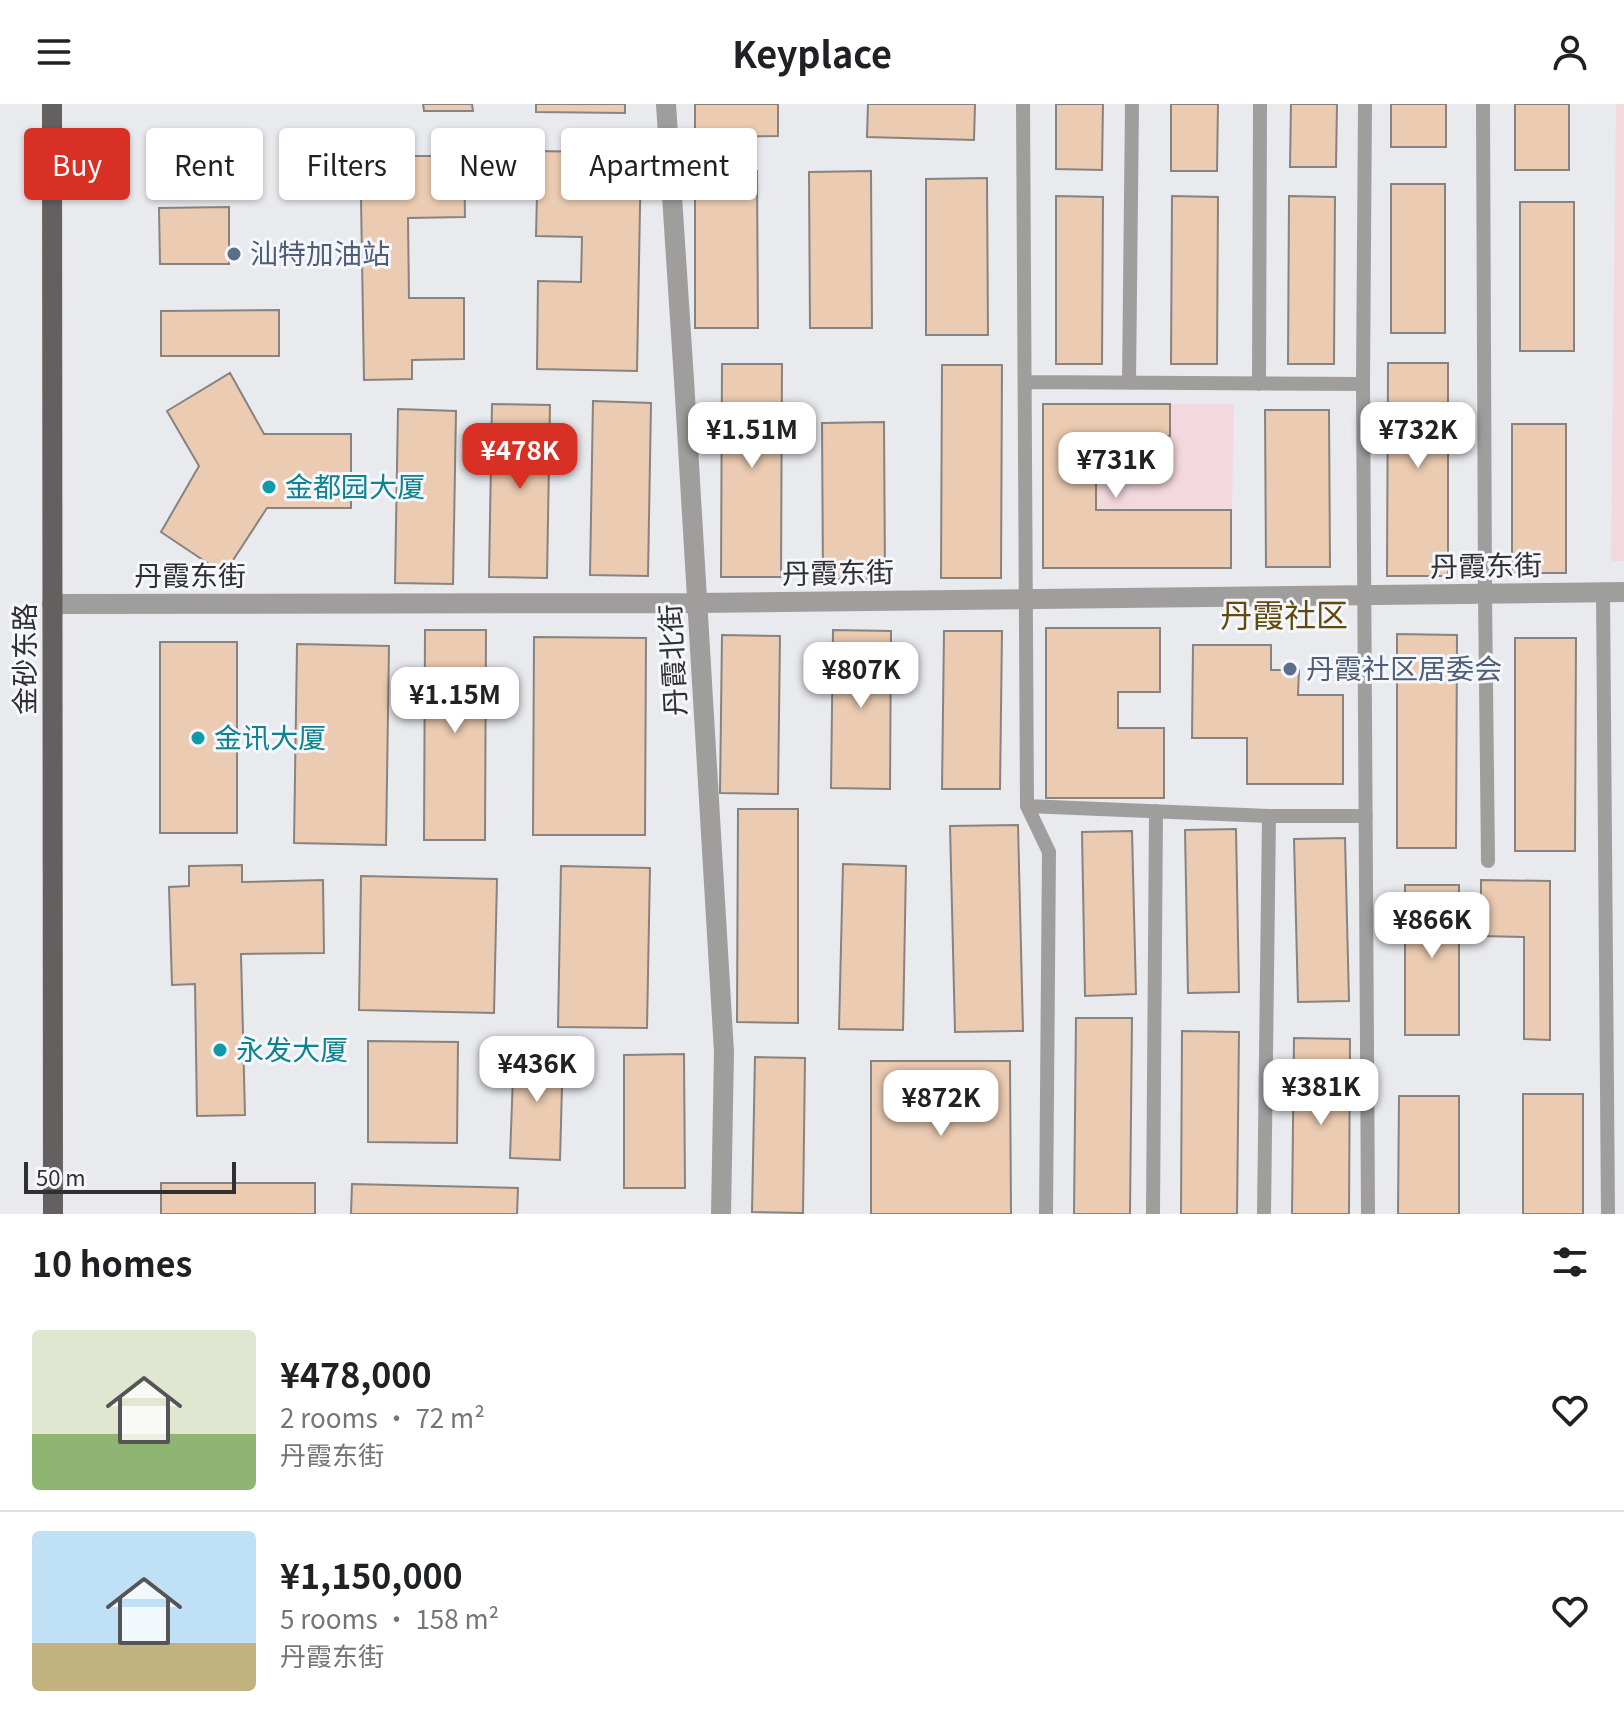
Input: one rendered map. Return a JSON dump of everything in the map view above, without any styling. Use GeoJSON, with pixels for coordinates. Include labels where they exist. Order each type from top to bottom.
{"type":"FeatureCollection","features":[{"type":"Feature","properties":{"kind":"main road","name":"金砂东路"},"geometry":{"type":"LineString","coordinates":[[52,104],[53,1214]]}},
{"type":"Feature","properties":{"kind":"street","name":"丹霞北街"},"geometry":{"type":"LineString","coordinates":[[666,104],[724,1052],[721,1214]]}},
{"type":"Feature","properties":{"kind":"street","name":"丹霞东街"},"geometry":{"type":"LineString","coordinates":[[52,604],[697,603],[1614,592]]}},
{"type":"Feature","properties":{"kind":"lane"},"geometry":{"type":"LineString","coordinates":[[1023,104],[1027,806],[1049,852],[1046,1214]]}},
{"type":"Feature","properties":{"kind":"lane"},"geometry":{"type":"LineString","coordinates":[[1129,383],[1132,104]]}},
{"type":"Feature","properties":{"kind":"lane"},"geometry":{"type":"LineString","coordinates":[[1259,384],[1260,104]]}},
{"type":"Feature","properties":{"kind":"lane"},"geometry":{"type":"LineString","coordinates":[[1365,104],[1363,384],[1368,1214]]}},
{"type":"Feature","properties":{"kind":"lane"},"geometry":{"type":"LineString","coordinates":[[1483,104],[1488,861]]}},
{"type":"Feature","properties":{"kind":"lane"},"geometry":{"type":"LineString","coordinates":[[1025,382],[1363,384]]}},
{"type":"Feature","properties":{"kind":"lane"},"geometry":{"type":"LineString","coordinates":[[1608,1214],[1614,592]]}},
{"type":"Feature","properties":{"kind":"lane"},"geometry":{"type":"LineString","coordinates":[[1027,806],[1269,816],[1366,816]]}},
{"type":"Feature","properties":{"kind":"lane"},"geometry":{"type":"LineString","coordinates":[[1153,1214],[1156,811]]}},
{"type":"Feature","properties":{"kind":"lane"},"geometry":{"type":"LineString","coordinates":[[1264,1214],[1269,816]]}},
{"type":"Feature","properties":{"kind":"shaded area"},"geometry":{"type":"Polygon","coordinates":[[[1616,104],[1624,104],[1624,561],[1611,561],[1616,104]]]}},
{"type":"Feature","properties":{"kind":"shaded area"},"geometry":{"type":"Polygon","coordinates":[[[1043,404],[1234,404],[1231,568],[1043,568],[1043,404]]]}},
{"type":"Feature","properties":{"kind":"building"},"geometry":{"type":"Polygon","coordinates":[[[423,104],[472,104],[473,111],[424,111],[423,104]]]}},
{"type":"Feature","properties":{"kind":"building"},"geometry":{"type":"Polygon","coordinates":[[[536,104],[625,104],[625,113],[536,112],[536,104]]]}},
{"type":"Feature","properties":{"kind":"building"},"geometry":{"type":"Polygon","coordinates":[[[695,104],[778,104],[778,136],[757,136],[757,128],[695,128],[695,104]]]}},
{"type":"Feature","properties":{"kind":"building"},"geometry":{"type":"Polygon","coordinates":[[[868,104],[975,104],[974,140],[867,137],[868,104]]]}},
{"type":"Feature","properties":{"kind":"building"},"geometry":{"type":"Polygon","coordinates":[[[1056,104],[1103,104],[1102,170],[1056,169],[1056,104]]]}},
{"type":"Feature","properties":{"kind":"building"},"geometry":{"type":"Polygon","coordinates":[[[1171,104],[1218,104],[1217,171],[1171,171],[1171,104]]]}},
{"type":"Feature","properties":{"kind":"building"},"geometry":{"type":"Polygon","coordinates":[[[1291,104],[1337,104],[1336,167],[1290,167],[1291,104]]]}},
{"type":"Feature","properties":{"kind":"building"},"geometry":{"type":"Polygon","coordinates":[[[1391,104],[1446,104],[1446,147],[1391,147],[1391,104]]]}},
{"type":"Feature","properties":{"kind":"building"},"geometry":{"type":"Polygon","coordinates":[[[1515,104],[1569,104],[1569,170],[1515,170],[1515,104]]]}},
{"type":"Feature","properties":{"kind":"building"},"geometry":{"type":"Polygon","coordinates":[[[545,151],[561,151],[561,200],[640,200],[637,371],[537,369],[538,281],[581,282],[582,237],[536,236],[537,200],[545,200],[545,151]]]}},
{"type":"Feature","properties":{"kind":"building"},"geometry":{"type":"Polygon","coordinates":[[[415,156],[431,156],[431,200],[465,200],[465,217],[408,218],[409,298],[464,298],[464,359],[412,360],[412,379],[364,380],[361,200],[415,200],[415,156]]]}},
{"type":"Feature","properties":{"kind":"building"},"geometry":{"type":"Polygon","coordinates":[[[757,171],[758,328],[695,328],[695,200],[757,200],[757,171]]]}},
{"type":"Feature","properties":{"kind":"building"},"geometry":{"type":"Polygon","coordinates":[[[871,171],[872,328],[810,328],[809,172],[871,171]]]}},
{"type":"Feature","properties":{"kind":"building"},"geometry":{"type":"Polygon","coordinates":[[[987,178],[988,335],[926,335],[926,179],[987,178]]]}},
{"type":"Feature","properties":{"kind":"building"},"geometry":{"type":"Polygon","coordinates":[[[1391,184],[1445,184],[1445,333],[1391,333],[1391,184]]]}},
{"type":"Feature","properties":{"kind":"building"},"geometry":{"type":"Polygon","coordinates":[[[1056,196],[1103,197],[1102,364],[1056,364],[1056,196]]]}},
{"type":"Feature","properties":{"kind":"building"},"geometry":{"type":"Polygon","coordinates":[[[1172,196],[1218,197],[1217,364],[1171,364],[1172,196]]]}},
{"type":"Feature","properties":{"kind":"building"},"geometry":{"type":"Polygon","coordinates":[[[1289,196],[1335,197],[1334,364],[1288,364],[1289,196]]]}},
{"type":"Feature","properties":{"kind":"building"},"geometry":{"type":"Polygon","coordinates":[[[1520,202],[1574,202],[1574,351],[1520,351],[1520,202]]]}},
{"type":"Feature","properties":{"kind":"building"},"geometry":{"type":"Polygon","coordinates":[[[229,207],[229,264],[160,264],[159,208],[229,207]]]}},
{"type":"Feature","properties":{"kind":"building"},"geometry":{"type":"Polygon","coordinates":[[[279,310],[279,356],[161,356],[161,311],[279,310]]]}},
{"type":"Feature","properties":{"kind":"building"},"geometry":{"type":"Polygon","coordinates":[[[1388,363],[1448,363],[1448,576],[1387,576],[1388,363]]]}},
{"type":"Feature","properties":{"kind":"building"},"geometry":{"type":"Polygon","coordinates":[[[722,364],[782,364],[781,577],[721,577],[722,364]]]}},
{"type":"Feature","properties":{"kind":"building"},"geometry":{"type":"Polygon","coordinates":[[[942,365],[1002,365],[1001,578],[941,578],[942,365]]]}},
{"type":"Feature","properties":{"kind":"building","name":"金都园大厦"},"geometry":{"type":"Polygon","coordinates":[[[230,373],[264,434],[351,434],[351,508],[267,508],[224,574],[161,532],[199,466],[167,411],[230,373]]]}},
{"type":"Feature","properties":{"kind":"building"},"geometry":{"type":"Polygon","coordinates":[[[593,401],[651,403],[648,576],[590,575],[593,401]]]}},
{"type":"Feature","properties":{"kind":"building"},"geometry":{"type":"Polygon","coordinates":[[[492,404],[550,405],[547,578],[489,577],[492,404]]]}},
{"type":"Feature","properties":{"kind":"building"},"geometry":{"type":"Polygon","coordinates":[[[1043,404],[1170,404],[1170,436],[1096,437],[1096,510],[1231,510],[1231,568],[1043,568],[1043,404]]]}},
{"type":"Feature","properties":{"kind":"building"},"geometry":{"type":"Polygon","coordinates":[[[398,409],[456,411],[453,584],[395,583],[398,409]]]}},
{"type":"Feature","properties":{"kind":"building"},"geometry":{"type":"Polygon","coordinates":[[[1265,410],[1329,410],[1330,567],[1266,567],[1265,410]]]}},
{"type":"Feature","properties":{"kind":"building"},"geometry":{"type":"Polygon","coordinates":[[[884,422],[885,579],[823,579],[822,423],[884,422]]]}},
{"type":"Feature","properties":{"kind":"building"},"geometry":{"type":"Polygon","coordinates":[[[1512,424],[1566,424],[1566,573],[1512,573],[1512,424]]]}},
{"type":"Feature","properties":{"kind":"building"},"geometry":{"type":"Polygon","coordinates":[[[1046,628],[1160,628],[1160,692],[1118,692],[1118,728],[1164,728],[1164,798],[1046,798],[1046,628]]]}},
{"type":"Feature","properties":{"kind":"building"},"geometry":{"type":"Polygon","coordinates":[[[425,630],[486,630],[485,840],[424,840],[425,630]]]}},
{"type":"Feature","properties":{"kind":"building"},"geometry":{"type":"Polygon","coordinates":[[[833,630],[891,631],[890,789],[831,788],[833,630]]]}},
{"type":"Feature","properties":{"kind":"building"},"geometry":{"type":"Polygon","coordinates":[[[944,631],[1002,631],[1000,789],[942,789],[944,631]]]}},
{"type":"Feature","properties":{"kind":"building"},"geometry":{"type":"Polygon","coordinates":[[[1397,634],[1457,635],[1456,848],[1397,848],[1397,634]]]}},
{"type":"Feature","properties":{"kind":"building"},"geometry":{"type":"Polygon","coordinates":[[[722,635],[780,636],[778,794],[720,793],[722,635]]]}},
{"type":"Feature","properties":{"kind":"building"},"geometry":{"type":"Polygon","coordinates":[[[534,637],[646,638],[645,835],[533,835],[534,637]]]}},
{"type":"Feature","properties":{"kind":"building"},"geometry":{"type":"Polygon","coordinates":[[[1515,638],[1576,638],[1575,851],[1515,851],[1515,638]]]}},
{"type":"Feature","properties":{"kind":"building","name":"金讯大厦"},"geometry":{"type":"Polygon","coordinates":[[[160,642],[237,642],[237,833],[160,833],[160,642]]]}},
{"type":"Feature","properties":{"kind":"building"},"geometry":{"type":"Polygon","coordinates":[[[297,644],[389,646],[386,845],[294,843],[297,644]]]}},
{"type":"Feature","properties":{"kind":"building"},"geometry":{"type":"Polygon","coordinates":[[[1193,645],[1271,645],[1271,670],[1299,670],[1298,695],[1343,695],[1343,784],[1247,784],[1247,738],[1192,738],[1193,645]]]}},
{"type":"Feature","properties":{"kind":"building"},"geometry":{"type":"Polygon","coordinates":[[[738,809],[798,809],[798,1023],[737,1022],[738,809]]]}},
{"type":"Feature","properties":{"kind":"building"},"geometry":{"type":"Polygon","coordinates":[[[1018,825],[1023,1031],[955,1032],[950,826],[1018,825]]]}},
{"type":"Feature","properties":{"kind":"building"},"geometry":{"type":"Polygon","coordinates":[[[1236,829],[1239,992],[1188,993],[1185,830],[1236,829]]]}},
{"type":"Feature","properties":{"kind":"building"},"geometry":{"type":"Polygon","coordinates":[[[1132,831],[1136,994],[1085,996],[1082,832],[1132,831]]]}},
{"type":"Feature","properties":{"kind":"building"},"geometry":{"type":"Polygon","coordinates":[[[1345,838],[1349,1001],[1298,1002],[1294,839],[1345,838]]]}},
{"type":"Feature","properties":{"kind":"building"},"geometry":{"type":"Polygon","coordinates":[[[843,864],[906,866],[903,1030],[839,1029],[843,864]]]}},
{"type":"Feature","properties":{"kind":"building","name":"永发大厦"},"geometry":{"type":"Polygon","coordinates":[[[242,865],[242,882],[323,880],[324,953],[241,954],[245,1115],[197,1116],[195,984],[172,985],[169,887],[189,886],[189,866],[242,865]]]}},
{"type":"Feature","properties":{"kind":"building"},"geometry":{"type":"Polygon","coordinates":[[[561,866],[650,868],[647,1028],[558,1027],[561,866]]]}},
{"type":"Feature","properties":{"kind":"building"},"geometry":{"type":"Polygon","coordinates":[[[361,876],[497,879],[494,1013],[359,1010],[361,876]]]}},
{"type":"Feature","properties":{"kind":"building"},"geometry":{"type":"Polygon","coordinates":[[[1481,880],[1550,881],[1550,1040],[1524,1039],[1524,937],[1481,936],[1481,880]]]}},
{"type":"Feature","properties":{"kind":"building"},"geometry":{"type":"Polygon","coordinates":[[[1405,885],[1459,885],[1459,1035],[1405,1035],[1405,885]]]}},
{"type":"Feature","properties":{"kind":"building"},"geometry":{"type":"Polygon","coordinates":[[[1076,1018],[1132,1018],[1130,1214],[1074,1214],[1076,1018]]]}},
{"type":"Feature","properties":{"kind":"building"},"geometry":{"type":"Polygon","coordinates":[[[1182,1031],[1239,1032],[1237,1214],[1181,1214],[1182,1031]]]}},
{"type":"Feature","properties":{"kind":"building"},"geometry":{"type":"Polygon","coordinates":[[[1294,1038],[1350,1039],[1349,1214],[1292,1214],[1294,1038]]]}},
{"type":"Feature","properties":{"kind":"building"},"geometry":{"type":"Polygon","coordinates":[[[368,1041],[458,1042],[457,1143],[368,1142],[368,1041]]]}},
{"type":"Feature","properties":{"kind":"building"},"geometry":{"type":"Polygon","coordinates":[[[514,1048],[563,1050],[560,1160],[510,1158],[514,1048]]]}},
{"type":"Feature","properties":{"kind":"building"},"geometry":{"type":"Polygon","coordinates":[[[684,1054],[685,1188],[624,1188],[624,1055],[684,1054]]]}},
{"type":"Feature","properties":{"kind":"building"},"geometry":{"type":"Polygon","coordinates":[[[755,1057],[805,1058],[803,1213],[752,1212],[755,1057]]]}},
{"type":"Feature","properties":{"kind":"building"},"geometry":{"type":"Polygon","coordinates":[[[871,1061],[1010,1061],[1011,1214],[871,1214],[871,1061]]]}},
{"type":"Feature","properties":{"kind":"building"},"geometry":{"type":"Polygon","coordinates":[[[1523,1094],[1583,1094],[1583,1214],[1523,1214],[1523,1094]]]}},
{"type":"Feature","properties":{"kind":"building"},"geometry":{"type":"Polygon","coordinates":[[[1399,1096],[1459,1096],[1459,1214],[1398,1214],[1399,1096]]]}},
{"type":"Feature","properties":{"kind":"building"},"geometry":{"type":"Polygon","coordinates":[[[161,1183],[315,1183],[315,1214],[161,1214],[161,1183]]]}},
{"type":"Feature","properties":{"kind":"building"},"geometry":{"type":"Polygon","coordinates":[[[352,1184],[518,1188],[517,1214],[351,1214],[352,1184]]]}},
{"type":"Feature","properties":{"kind":"place","name":"汕特加油站"},"geometry":{"type":"Point","coordinates":[234,254]}},
{"type":"Feature","properties":{"kind":"place","name":"金都园大厦"},"geometry":{"type":"Point","coordinates":[269,487]}},
{"type":"Feature","properties":{"kind":"place","name":"丹霞社区居委会"},"geometry":{"type":"Point","coordinates":[1290,669]}},
{"type":"Feature","properties":{"kind":"place","name":"金讯大厦"},"geometry":{"type":"Point","coordinates":[198,738]}},
{"type":"Feature","properties":{"kind":"place","name":"永发大厦"},"geometry":{"type":"Point","coordinates":[220,1050]}},
{"type":"Feature","properties":{"kind":"district","name":"丹霞社区"},"geometry":{"type":"Point","coordinates":[1284,616]}}]}
